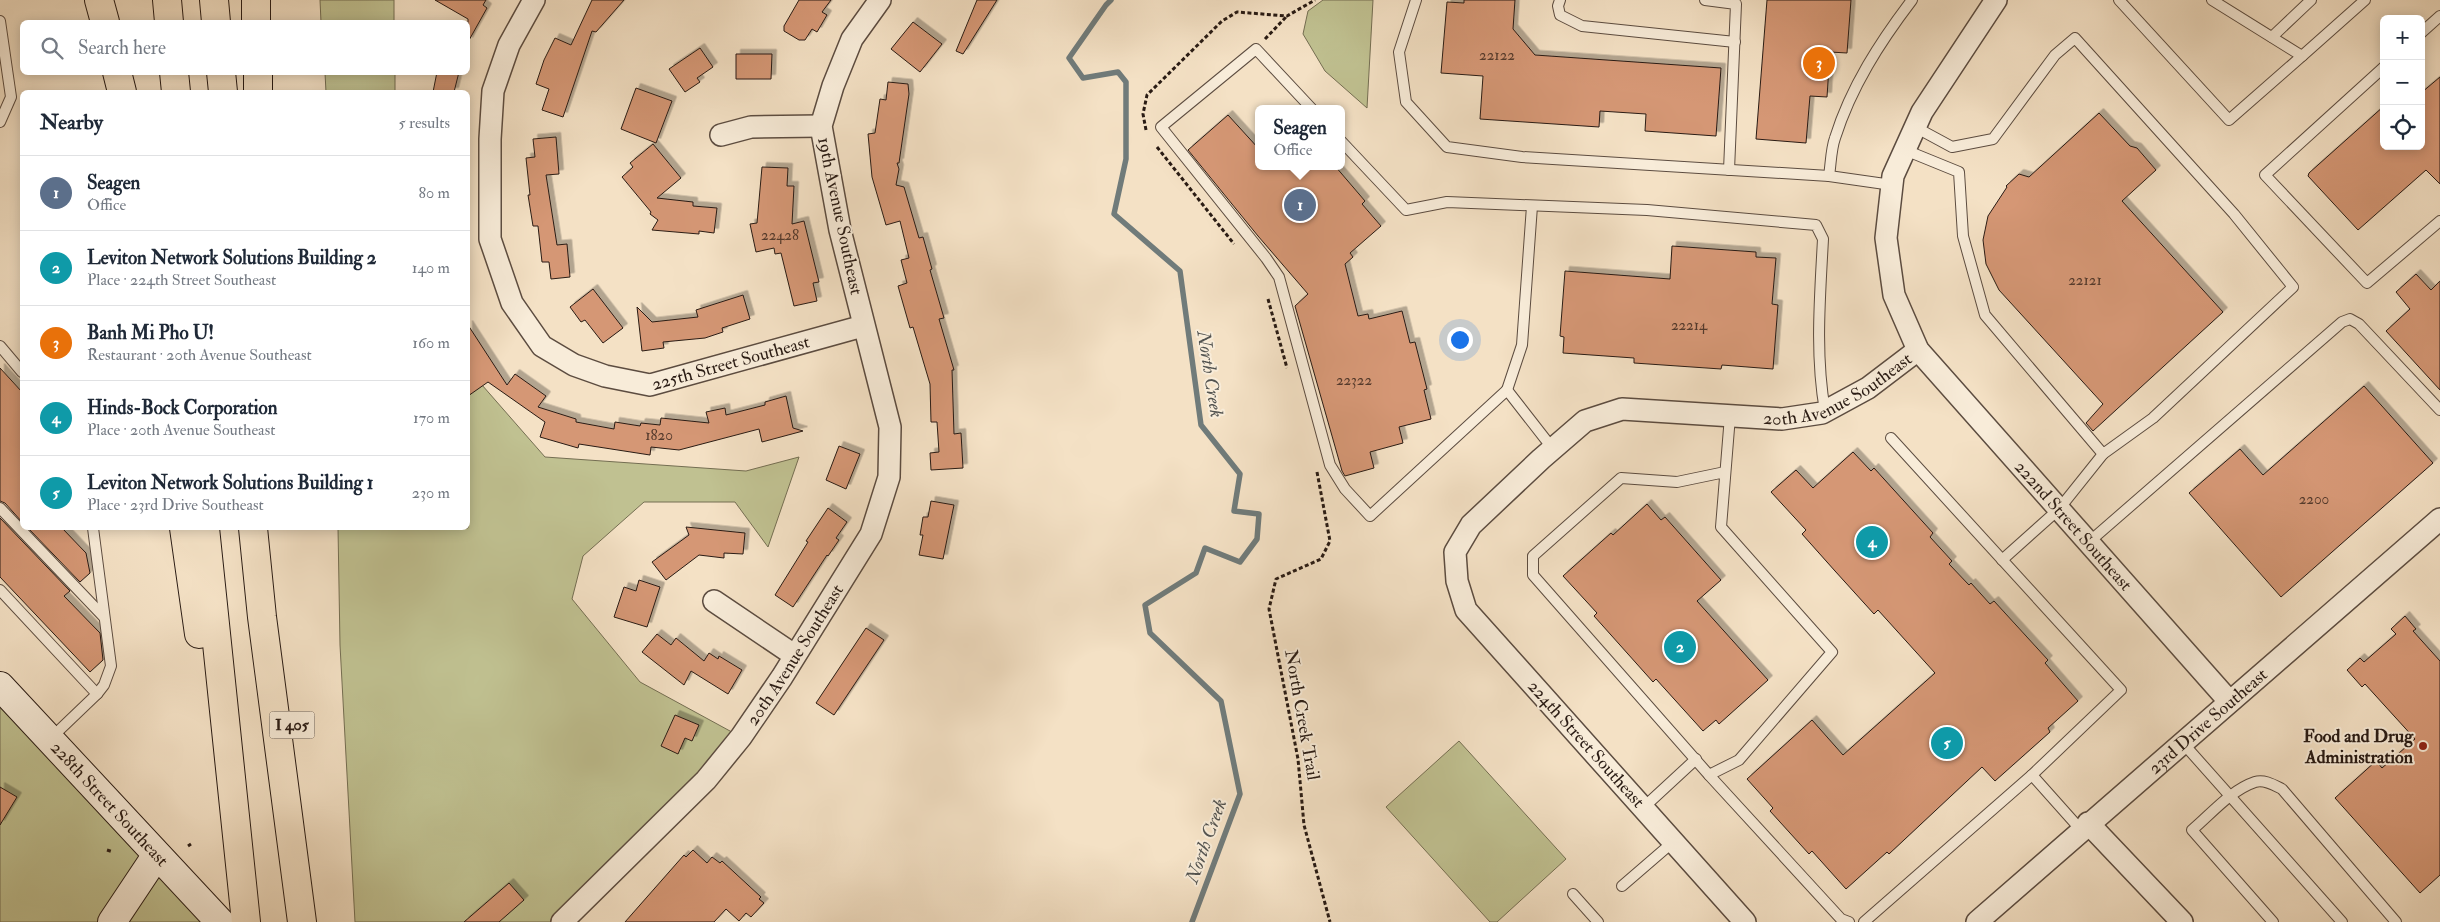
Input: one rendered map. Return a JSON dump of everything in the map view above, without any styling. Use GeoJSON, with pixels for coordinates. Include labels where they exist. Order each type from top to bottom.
{"type":"FeatureCollection","features":[{"type":"Feature","properties":{"kind":"highway"},"geometry":{"type":"LineString","coordinates":[[99,0],[104,20]]}},
{"type":"Feature","properties":{"kind":"highway"},"geometry":{"type":"LineString","coordinates":[[116,0],[118,20]]}},
{"type":"Feature","properties":{"kind":"highway"},"geometry":{"type":"LineString","coordinates":[[150,0],[152,20]]}},
{"type":"Feature","properties":{"kind":"highway"},"geometry":{"type":"LineString","coordinates":[[167,0],[169,20]]}},
{"type":"Feature","properties":{"kind":"highway"},"geometry":{"type":"LineString","coordinates":[[205,0],[206,20]]}},
{"type":"Feature","properties":{"kind":"highway"},"geometry":{"type":"LineString","coordinates":[[214,0],[216,20]]}},
{"type":"Feature","properties":{"kind":"highway"},"geometry":{"type":"LineString","coordinates":[[256,0],[256,20]]}},
{"type":"Feature","properties":{"kind":"highway"},"geometry":{"type":"LineString","coordinates":[[118,75],[123,90]]}},
{"type":"Feature","properties":{"kind":"highway"},"geometry":{"type":"LineString","coordinates":[[124,75],[124,90]]}},
{"type":"Feature","properties":{"kind":"highway"},"geometry":{"type":"LineString","coordinates":[[158,75],[160,90]]}},
{"type":"Feature","properties":{"kind":"highway"},"geometry":{"type":"LineString","coordinates":[[174,75],[176,90]]}},
{"type":"Feature","properties":{"kind":"highway"},"geometry":{"type":"LineString","coordinates":[[208,75],[210,90]]}},
{"type":"Feature","properties":{"kind":"highway"},"geometry":{"type":"LineString","coordinates":[[222,75],[224,90]]}},
{"type":"Feature","properties":{"kind":"highway"},"geometry":{"type":"LineString","coordinates":[[258,75],[258,90]]}},
{"type":"Feature","properties":{"kind":"highway"},"geometry":{"type":"LineString","coordinates":[[184,530],[194,604],[248,858]]}},
{"type":"Feature","properties":{"kind":"highway","name":"I 405"},"geometry":{"type":"LineString","coordinates":[[205,530],[248,858],[263,922]]}},
{"type":"Feature","properties":{"kind":"highway","name":"I 405"},"geometry":{"type":"LineString","coordinates":[[223,530],[248,858],[246,922]]}},
{"type":"Feature","properties":{"kind":"highway","name":"I 405"},"geometry":{"type":"LineString","coordinates":[[253,530],[262,616],[306,917]]}},
{"type":"Feature","properties":{"kind":"highway","name":"I 405"},"geometry":{"type":"LineString","coordinates":[[269,530],[306,917]]}},
{"type":"Feature","properties":{"kind":"main road","name":"228th Street Southeast"},"geometry":{"type":"LineString","coordinates":[[2,695],[50,740],[156,856],[220,922]]}},
{"type":"Feature","properties":{"kind":"main road"},"geometry":{"type":"LineString","coordinates":[[112,922],[156,856]]}},
{"type":"Feature","properties":{"kind":"street","name":"225th Street Southeast"},"geometry":{"type":"LineString","coordinates":[[534,0],[509,45],[493,91],[490,139],[490,238],[512,303],[542,346],[574,365],[605,376],[650,385],[863,326]]}},
{"type":"Feature","properties":{"kind":"street","name":"19th Avenue Southeast"},"geometry":{"type":"LineString","coordinates":[[863,326],[840,230],[821,126],[833,86],[852,39],[880,0]]}},
{"type":"Feature","properties":{"kind":"street","name":"20th Avenue Southeast"},"geometry":{"type":"LineString","coordinates":[[1455,552],[1471,525],[1585,421],[1622,408],[1782,419],[1825,411],[1868,388],[1918,350],[1894,296],[1886,238],[1893,176],[1922,112],[1996,0]]}},
{"type":"Feature","properties":{"kind":"street"},"geometry":{"type":"LineString","coordinates":[[721,135],[752,127],[821,126]]}},
{"type":"Feature","properties":{"kind":"street","name":"20th Avenue Southeast"},"geometry":{"type":"LineString","coordinates":[[562,922],[706,780],[741,736],[871,534],[889,477],[890,427],[863,326]]}},
{"type":"Feature","properties":{"kind":"street","name":"222nd Street Southeast"},"geometry":{"type":"LineString","coordinates":[[1918,350],[2229,700]]}},
{"type":"Feature","properties":{"kind":"street","name":"23rd Drive Southeast"},"geometry":{"type":"LineString","coordinates":[[1976,922],[2229,700],[2440,519]]}},
{"type":"Feature","properties":{"kind":"street","name":"224th Street Southeast"},"geometry":{"type":"LineString","coordinates":[[1455,552],[1457,581],[1466,610],[1745,922]]}},
{"type":"Feature","properties":{"kind":"street"},"geometry":{"type":"LineString","coordinates":[[714,602],[794,655]]}},
{"type":"Feature","properties":{"kind":"street"},"geometry":{"type":"LineString","coordinates":[[2084,826],[2182,922]]}},
{"type":"Feature","properties":{"kind":"lane"},"geometry":{"type":"LineString","coordinates":[[1416,0],[1400,52],[1406,102],[1447,147],[1522,157],[1829,176],[1892,185]]}},
{"type":"Feature","properties":{"kind":"lane"},"geometry":{"type":"LineString","coordinates":[[1560,0],[1558,6],[1560,15],[1582,26],[1735,42]]}},
{"type":"Feature","properties":{"kind":"lane"},"geometry":{"type":"LineString","coordinates":[[1705,0],[1736,4],[1729,170]]}},
{"type":"Feature","properties":{"kind":"lane"},"geometry":{"type":"LineString","coordinates":[[1829,176],[1834,139],[1859,81],[1884,36],[1912,0]]}},
{"type":"Feature","properties":{"kind":"lane"},"geometry":{"type":"LineString","coordinates":[[2119,0],[2229,120],[2365,0]]}},
{"type":"Feature","properties":{"kind":"lane"},"geometry":{"type":"LineString","coordinates":[[2212,0],[2302,56]]}},
{"type":"Feature","properties":{"kind":"lane"},"geometry":{"type":"LineString","coordinates":[[2272,37],[2311,0]]}},
{"type":"Feature","properties":{"kind":"lane"},"geometry":{"type":"LineString","coordinates":[[2425,29],[2440,16]]}},
{"type":"Feature","properties":{"kind":"lane"},"geometry":{"type":"LineString","coordinates":[[0,21],[10,97],[0,122]]}},
{"type":"Feature","properties":{"kind":"lane"},"geometry":{"type":"LineString","coordinates":[[1915,127],[1952,147],[1993,139],[2055,55],[2075,38],[2234,214],[2293,287],[2153,418],[2103,454],[2059,509],[2002,560]]}},
{"type":"Feature","properties":{"kind":"lane"},"geometry":{"type":"LineString","coordinates":[[1308,105],[1256,49],[1161,127],[1266,258],[1278,277],[1330,465],[1345,489],[1370,516],[1506,390],[1522,345],[1532,206]]}},
{"type":"Feature","properties":{"kind":"lane"},"geometry":{"type":"LineString","coordinates":[[2380,71],[2265,175],[2368,283],[2440,221]]}},
{"type":"Feature","properties":{"kind":"lane"},"geometry":{"type":"LineString","coordinates":[[1345,145],[1406,210],[1447,202],[1647,210],[1816,225],[1823,239],[1818,339],[1819,379],[1825,411]]}},
{"type":"Feature","properties":{"kind":"lane"},"geometry":{"type":"LineString","coordinates":[[1905,150],[1959,172],[1963,236],[1985,315],[2103,454]]}},
{"type":"Feature","properties":{"kind":"lane"},"geometry":{"type":"LineString","coordinates":[[2089,542],[2342,322],[2350,319],[2359,324],[2440,410]]}},
{"type":"Feature","properties":{"kind":"lane"},"geometry":{"type":"LineString","coordinates":[[0,346],[20,370]]}},
{"type":"Feature","properties":{"kind":"lane"},"geometry":{"type":"LineString","coordinates":[[1506,390],[1553,449]]}},
{"type":"Feature","properties":{"kind":"lane"},"geometry":{"type":"LineString","coordinates":[[1710,775],[1739,760],[1832,652],[1721,526],[1730,416]]}},
{"type":"Feature","properties":{"kind":"lane"},"geometry":{"type":"LineString","coordinates":[[1864,922],[2032,775],[2121,690],[1891,438]]}},
{"type":"Feature","properties":{"kind":"lane"},"geometry":{"type":"LineString","coordinates":[[1725,472],[1677,482],[1621,478],[1533,556],[1533,575],[1710,775],[1841,919],[1849,922]]}},
{"type":"Feature","properties":{"kind":"lane"},"geometry":{"type":"LineString","coordinates":[[0,508],[20,529]]}},
{"type":"Feature","properties":{"kind":"lane"},"geometry":{"type":"LineString","coordinates":[[21,530],[104,617]]}},
{"type":"Feature","properties":{"kind":"lane"},"geometry":{"type":"LineString","coordinates":[[50,740],[97,694],[104,685],[111,666],[93,530]]}},
{"type":"Feature","properties":{"kind":"lane"},"geometry":{"type":"LineString","coordinates":[[0,590],[97,694]]}},
{"type":"Feature","properties":{"kind":"lane"},"geometry":{"type":"LineString","coordinates":[[2182,742],[2342,922]]}},
{"type":"Feature","properties":{"kind":"lane"},"geometry":{"type":"LineString","coordinates":[[1644,808],[1696,759]]}},
{"type":"Feature","properties":{"kind":"lane"},"geometry":{"type":"LineString","coordinates":[[2032,775],[2084,826]]}},
{"type":"Feature","properties":{"kind":"lane"},"geometry":{"type":"LineString","coordinates":[[2274,922],[2192,830],[2230,796],[2256,782],[2271,783],[2282,789],[2396,922]]}},
{"type":"Feature","properties":{"kind":"lane"},"geometry":{"type":"LineString","coordinates":[[1622,886],[1673,842]]}},
{"type":"Feature","properties":{"kind":"lane"},"geometry":{"type":"LineString","coordinates":[[1573,894],[1598,922]]}},
{"type":"Feature","properties":{"kind":"path"},"geometry":{"type":"LineString","coordinates":[[1256,49],[1287,16]]}},
{"type":"Feature","properties":{"kind":"path","name":"North Creek Trail"},"geometry":{"type":"LineString","coordinates":[[1330,541],[1321,559],[1276,579],[1269,609],[1298,759],[1304,825],[1330,922]]}},
{"type":"Feature","properties":{"kind":"path"},"geometry":{"type":"LineString","coordinates":[[107,850],[113,852]]}},
{"type":"Feature","properties":{"kind":"green space"},"geometry":{"type":"Polygon","coordinates":[[[320,0],[394,0],[394,20],[321,20],[320,0]]]}},
{"type":"Feature","properties":{"kind":"green space"},"geometry":{"type":"Polygon","coordinates":[[[1323,0],[1373,0],[1367,108],[1325,71],[1303,34],[1308,11],[1323,0]]]}},
{"type":"Feature","properties":{"kind":"green space"},"geometry":{"type":"Polygon","coordinates":[[[325,75],[395,75],[395,90],[326,90],[325,75]]]}},
{"type":"Feature","properties":{"kind":"green space"},"geometry":{"type":"Polygon","coordinates":[[[470,371],[545,457],[746,471],[799,457],[768,547],[735,502],[644,502],[583,556],[572,599],[640,682],[741,737],[562,922],[355,922],[340,645],[338,530],[470,530],[470,371]]]}},
{"type":"Feature","properties":{"kind":"green space"},"geometry":{"type":"Polygon","coordinates":[[[0,686],[204,922],[0,922],[0,686]]]}},
{"type":"Feature","properties":{"kind":"green space"},"geometry":{"type":"Polygon","coordinates":[[[1459,741],[1566,859],[1497,922],[1490,922],[1386,807],[1459,741]]]}},
{"type":"Feature","properties":{"kind":"building"},"geometry":{"type":"Polygon","coordinates":[[[435,0],[486,0],[483,5],[487,8],[470,38],[470,20],[435,0]]]}},
{"type":"Feature","properties":{"kind":"building"},"geometry":{"type":"Polygon","coordinates":[[[592,0],[624,0],[596,32],[592,31],[563,117],[542,110],[549,89],[536,84],[544,60],[555,38],[571,45],[592,0]]]}},
{"type":"Feature","properties":{"kind":"building"},"geometry":{"type":"Polygon","coordinates":[[[799,0],[831,0],[822,12],[827,15],[817,32],[812,29],[805,40],[799,40],[784,31],[784,26],[799,0]]]}},
{"type":"Feature","properties":{"kind":"building"},"geometry":{"type":"Polygon","coordinates":[[[977,0],[997,0],[963,54],[956,51],[977,0]]]}},
{"type":"Feature","properties":{"kind":"building"},"geometry":{"type":"Polygon","coordinates":[[[1464,0],[1515,0],[1513,29],[1535,55],[1721,68],[1716,136],[1645,131],[1646,114],[1600,111],[1599,127],[1480,119],[1483,76],[1441,73],[1447,2],[1464,3],[1464,0]]]}},
{"type":"Feature","properties":{"kind":"building"},"geometry":{"type":"Polygon","coordinates":[[[1767,0],[1851,0],[1847,53],[1830,52],[1827,97],[1810,96],[1806,143],[1756,139],[1767,0]]]}},
{"type":"Feature","properties":{"kind":"building"},"geometry":{"type":"Polygon","coordinates":[[[913,22],[942,44],[920,72],[891,49],[913,22]]]}},
{"type":"Feature","properties":{"kind":"building"},"geometry":{"type":"Polygon","coordinates":[[[700,48],[713,67],[697,78],[700,82],[685,92],[669,69],[700,48]]]}},
{"type":"Feature","properties":{"kind":"building"},"geometry":{"type":"Polygon","coordinates":[[[736,54],[772,54],[771,79],[736,79],[736,54]]]}},
{"type":"Feature","properties":{"kind":"building"},"geometry":{"type":"Polygon","coordinates":[[[436,75],[458,75],[454,90],[433,90],[436,75]]]}},
{"type":"Feature","properties":{"kind":"building"},"geometry":{"type":"Polygon","coordinates":[[[2440,77],[2440,184],[2426,170],[2358,230],[2308,176],[2309,173],[2380,110],[2380,150],[2425,150],[2425,90],[2440,77]]]}},
{"type":"Feature","properties":{"kind":"building"},"geometry":{"type":"Polygon","coordinates":[[[888,82],[908,84],[909,94],[899,163],[897,163],[899,169],[896,185],[904,187],[919,238],[923,237],[932,269],[930,270],[944,318],[939,319],[954,370],[952,370],[954,434],[961,433],[963,468],[931,470],[930,453],[939,452],[937,422],[931,422],[930,384],[913,327],[910,328],[898,286],[907,283],[901,260],[909,258],[900,221],[886,225],[872,177],[868,134],[875,133],[880,99],[886,100],[888,82]]]}},
{"type":"Feature","properties":{"kind":"building"},"geometry":{"type":"Polygon","coordinates":[[[636,88],[672,101],[656,143],[621,129],[636,88]]]}},
{"type":"Feature","properties":{"kind":"building"},"geometry":{"type":"Polygon","coordinates":[[[2099,113],[2130,146],[2137,148],[2156,170],[2122,201],[2223,312],[2093,431],[2086,423],[2103,404],[1999,290],[1986,264],[1983,240],[1988,216],[2006,186],[2019,174],[2029,177],[2099,113]]]}},
{"type":"Feature","properties":{"kind":"building"},"geometry":{"type":"Polygon","coordinates":[[[1228,115],[1255,145],[1255,170],[1338,170],[1365,201],[1362,204],[1381,226],[1350,253],[1353,257],[1345,264],[1358,316],[1368,314],[1369,319],[1402,311],[1410,343],[1415,342],[1427,389],[1424,390],[1431,419],[1399,427],[1403,443],[1370,452],[1374,468],[1345,476],[1342,471],[1295,306],[1308,294],[1188,150],[1228,115]]]}},
{"type":"Feature","properties":{"kind":"building"},"geometry":{"type":"Polygon","coordinates":[[[556,137],[559,174],[546,175],[557,245],[567,244],[570,277],[551,279],[549,262],[542,262],[538,226],[533,226],[528,195],[530,195],[526,158],[535,157],[533,139],[556,137]]]}},
{"type":"Feature","properties":{"kind":"building"},"geometry":{"type":"Polygon","coordinates":[[[653,144],[681,178],[657,198],[693,202],[693,206],[717,208],[714,233],[699,231],[699,234],[652,230],[658,220],[650,214],[651,212],[622,177],[633,167],[630,163],[653,144]]]}},
{"type":"Feature","properties":{"kind":"building"},"geometry":{"type":"Polygon","coordinates":[[[762,167],[788,168],[787,186],[794,186],[792,224],[804,221],[819,282],[813,283],[817,301],[794,306],[781,253],[775,254],[774,248],[756,252],[750,224],[757,223],[762,167]]]}},
{"type":"Feature","properties":{"kind":"building"},"geometry":{"type":"Polygon","coordinates":[[[1672,246],[1756,252],[1756,257],[1776,258],[1772,304],[1778,305],[1773,369],[1722,365],[1721,369],[1634,363],[1634,358],[1563,353],[1564,337],[1560,336],[1565,271],[1670,279],[1672,246]]]}},
{"type":"Feature","properties":{"kind":"building"},"geometry":{"type":"Polygon","coordinates":[[[2416,274],[2431,290],[2440,281],[2440,390],[2386,331],[2410,309],[2396,292],[2416,274]]]}},
{"type":"Feature","properties":{"kind":"building"},"geometry":{"type":"Polygon","coordinates":[[[593,289],[623,328],[603,343],[585,320],[581,322],[570,307],[593,289]]]}},
{"type":"Feature","properties":{"kind":"building"},"geometry":{"type":"Polygon","coordinates":[[[743,295],[750,319],[722,328],[723,332],[705,338],[663,342],[664,348],[642,351],[637,307],[652,322],[698,317],[696,310],[743,295]]]}},
{"type":"Feature","properties":{"kind":"building"},"geometry":{"type":"Polygon","coordinates":[[[470,328],[507,385],[515,374],[546,396],[538,407],[576,419],[576,422],[614,429],[615,422],[640,426],[641,423],[660,425],[661,418],[709,423],[706,412],[725,408],[726,415],[765,405],[765,402],[786,396],[793,428],[803,431],[762,442],[759,429],[679,450],[651,447],[650,455],[579,444],[578,448],[540,437],[545,422],[488,382],[470,395],[470,328]]]}},
{"type":"Feature","properties":{"kind":"building"},"geometry":{"type":"Polygon","coordinates":[[[0,368],[20,390],[20,520],[5,503],[0,501],[0,368]]]}},
{"type":"Feature","properties":{"kind":"building"},"geometry":{"type":"Polygon","coordinates":[[[2364,386],[2433,463],[2281,597],[2189,493],[2240,449],[2263,475],[2364,386]]]}},
{"type":"Feature","properties":{"kind":"building"},"geometry":{"type":"Polygon","coordinates":[[[839,446],[860,454],[846,489],[826,480],[839,446]]]}},
{"type":"Feature","properties":{"kind":"building"},"geometry":{"type":"Polygon","coordinates":[[[1853,452],[1871,471],[1874,468],[1933,533],[1930,537],[1952,561],[1949,564],[1969,585],[1971,583],[1990,604],[1994,601],[2048,660],[2045,663],[2078,701],[2048,728],[2050,732],[1995,781],[1982,767],[1889,854],[1887,852],[1846,889],[1812,851],[1809,854],[1770,811],[1773,808],[1747,779],[1812,720],[1843,755],[1935,673],[1878,610],[1874,614],[1835,571],[1802,534],[1806,530],[1771,492],[1796,470],[1813,488],[1853,452]]]}},
{"type":"Feature","properties":{"kind":"building"},"geometry":{"type":"Polygon","coordinates":[[[931,501],[954,505],[943,559],[919,555],[923,535],[920,535],[923,517],[928,517],[931,501]]]}},
{"type":"Feature","properties":{"kind":"building"},"geometry":{"type":"Polygon","coordinates":[[[1647,504],[1661,520],[1665,517],[1721,580],[1697,601],[1768,680],[1719,724],[1716,720],[1703,731],[1656,679],[1653,682],[1594,616],[1597,613],[1563,576],[1647,504]]]}},
{"type":"Feature","properties":{"kind":"building"},"geometry":{"type":"Polygon","coordinates":[[[828,508],[847,522],[836,538],[839,540],[793,607],[775,595],[808,542],[806,541],[828,508]]]}},
{"type":"Feature","properties":{"kind":"building"},"geometry":{"type":"Polygon","coordinates":[[[0,518],[70,591],[64,596],[100,633],[103,660],[90,672],[0,577],[0,518]]]}},
{"type":"Feature","properties":{"kind":"building"},"geometry":{"type":"Polygon","coordinates":[[[686,527],[745,533],[743,554],[724,553],[724,558],[699,555],[666,580],[652,562],[689,535],[686,527]]]}},
{"type":"Feature","properties":{"kind":"building"},"geometry":{"type":"Polygon","coordinates":[[[30,530],[64,530],[86,553],[90,573],[80,582],[30,530]]]}},
{"type":"Feature","properties":{"kind":"building"},"geometry":{"type":"Polygon","coordinates":[[[639,580],[660,587],[647,627],[614,617],[624,587],[636,591],[639,580]]]}},
{"type":"Feature","properties":{"kind":"building","name":"Food and Drug Administration"},"geometry":{"type":"Polygon","coordinates":[[[2405,616],[2416,629],[2413,631],[2440,661],[2440,875],[2420,893],[2335,798],[2376,761],[2382,768],[2415,739],[2365,684],[2362,687],[2347,670],[2360,658],[2364,662],[2396,634],[2391,629],[2405,616]]]}},
{"type":"Feature","properties":{"kind":"building"},"geometry":{"type":"Polygon","coordinates":[[[866,628],[884,640],[834,715],[816,703],[866,628]]]}},
{"type":"Feature","properties":{"kind":"building"},"geometry":{"type":"Polygon","coordinates":[[[657,634],[671,645],[676,638],[704,661],[709,653],[718,659],[719,656],[742,670],[728,694],[691,671],[684,685],[642,652],[657,634]]]}},
{"type":"Feature","properties":{"kind":"building"},"geometry":{"type":"Polygon","coordinates":[[[675,715],[699,725],[692,741],[685,738],[678,754],[661,746],[675,715]]]}},
{"type":"Feature","properties":{"kind":"building"},"geometry":{"type":"Polygon","coordinates":[[[0,787],[17,797],[0,825],[0,787]]]}},
{"type":"Feature","properties":{"kind":"building"},"geometry":{"type":"Polygon","coordinates":[[[693,850],[707,863],[712,857],[720,863],[722,861],[761,897],[759,899],[764,903],[751,917],[746,913],[739,921],[726,909],[714,922],[625,922],[684,855],[686,857],[693,850]]]}},
{"type":"Feature","properties":{"kind":"building"},"geometry":{"type":"Polygon","coordinates":[[[509,883],[524,900],[499,922],[464,922],[509,883]]]}},
{"type":"Feature","properties":{"kind":"waterway","name":"North Creek"},"geometry":{"type":"LineString","coordinates":[[1111,0],[1069,58],[1083,78],[1118,72],[1126,82],[1126,159],[1114,214],[1180,271],[1201,425],[1240,474],[1234,511],[1259,514],[1257,539],[1240,562],[1205,548],[1196,573],[1145,605],[1150,633],[1221,701],[1240,794],[1192,922]]}},
{"type":"Feature","properties":{"kind":"place","name":"Banh Mi Pho U!"},"geometry":{"type":"Point","coordinates":[1819,63]}},
{"type":"Feature","properties":{"kind":"place","name":"Seagen"},"geometry":{"type":"Point","coordinates":[1300,205]}},
{"type":"Feature","properties":{"kind":"place","name":"Hinds-Bock Corporation"},"geometry":{"type":"Point","coordinates":[1872,542]}},
{"type":"Feature","properties":{"kind":"place","name":"Leviton Network Solutions Building 2"},"geometry":{"type":"Point","coordinates":[1680,647]}},
{"type":"Feature","properties":{"kind":"place","name":"Leviton Network Solutions Building 1"},"geometry":{"type":"Point","coordinates":[1947,743]}},
{"type":"Feature","properties":{"kind":"place","name":"Food and Drug Administration"},"geometry":{"type":"Point","coordinates":[2423,746]}}]}
